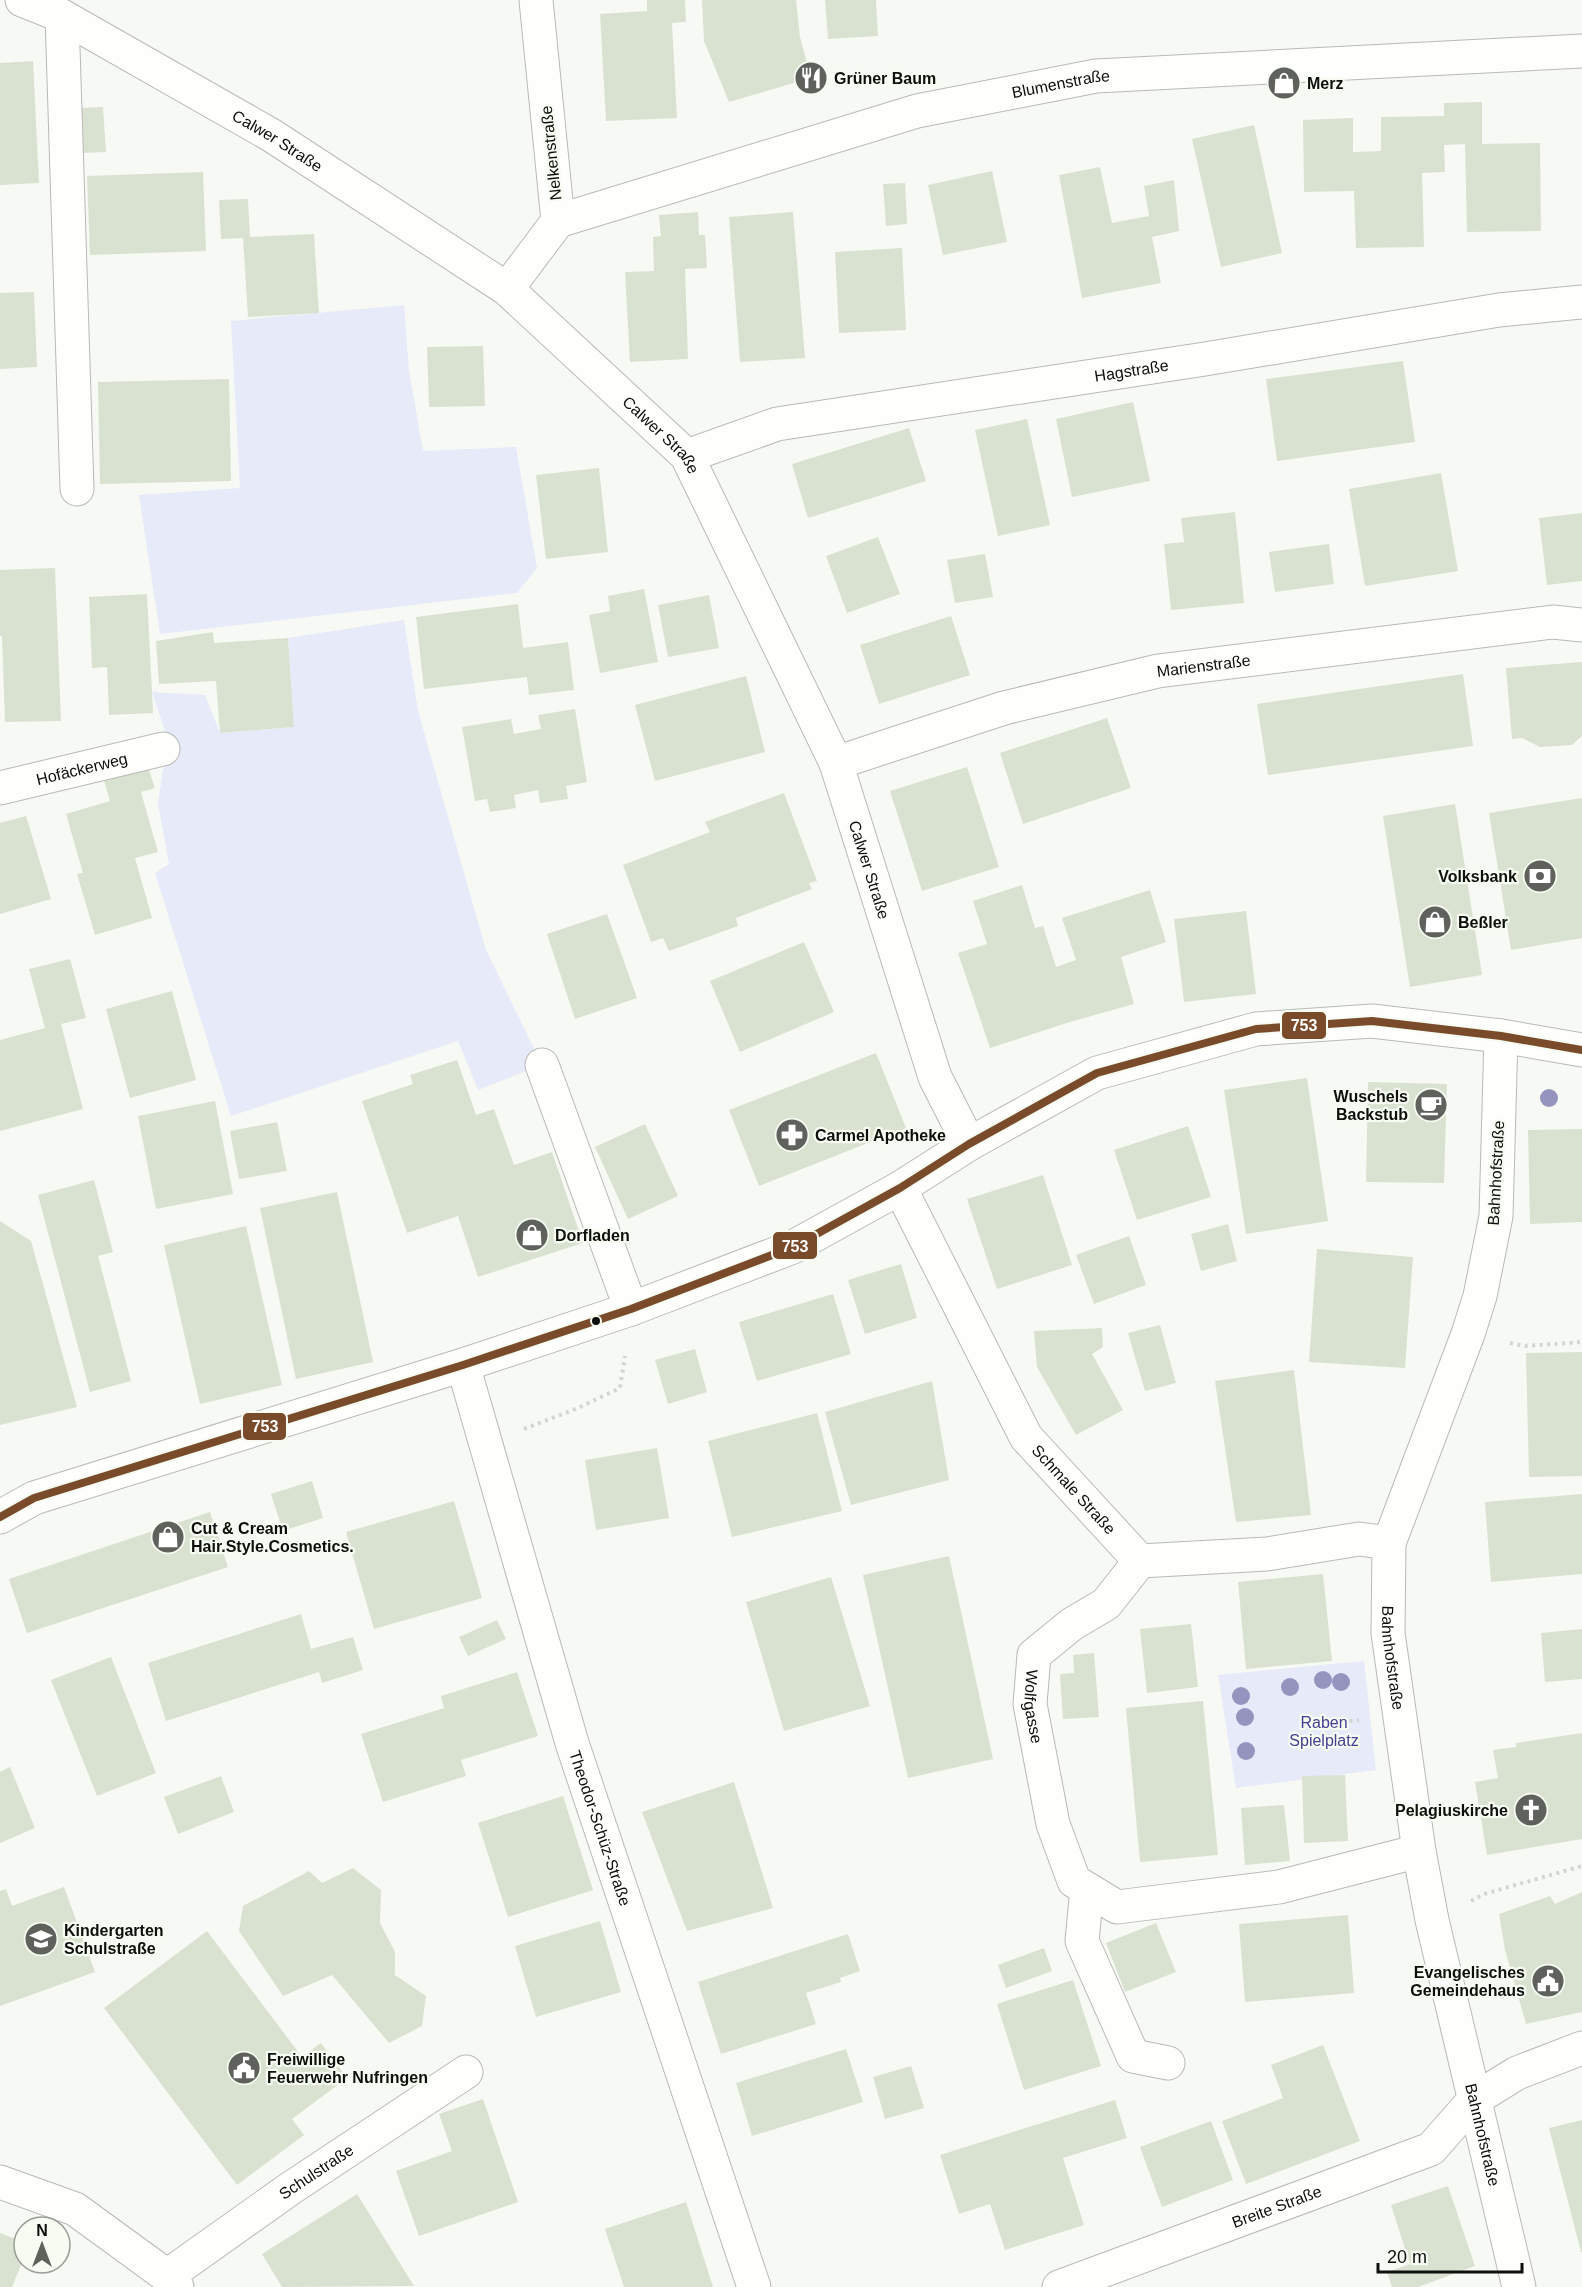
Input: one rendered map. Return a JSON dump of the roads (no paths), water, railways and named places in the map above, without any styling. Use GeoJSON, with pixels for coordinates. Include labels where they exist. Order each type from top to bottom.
{"type":"FeatureCollection","features":[{"type":"Feature","properties":{"kind":"street","name":"Calwer Straße"},"geometry":{"type":"LineString","coordinates":[[22,0],[62,16],[271,135],[507,289],[687,456],[836,763],[935,1077],[969,1144]]}},
{"type":"Feature","properties":{"kind":"street","name":"Nelkenstraße"},"geometry":{"type":"LineString","coordinates":[[507,289],[558,221],[536,0]]}},
{"type":"Feature","properties":{"kind":"street"},"geometry":{"type":"LineString","coordinates":[[62,16],[77,489]]}},
{"type":"Feature","properties":{"kind":"street","name":"Blumenstraße"},"geometry":{"type":"LineString","coordinates":[[558,221],[917,111],[1096,76],[1582,51]]}},
{"type":"Feature","properties":{"kind":"street","name":"Hagstraße"},"geometry":{"type":"LineString","coordinates":[[687,456],[777,424],[1205,359],[1499,310],[1582,302]]}},
{"type":"Feature","properties":{"kind":"street","name":"Marienstraße"},"geometry":{"type":"LineString","coordinates":[[836,763],[1004,708],[1158,671],[1553,622],[1582,625]]}},
{"type":"Feature","properties":{"kind":"street","name":"Hofäckerweg"},"geometry":{"type":"LineString","coordinates":[[0,788],[163,749]]}},
{"type":"Feature","properties":{"kind":"street"},"geometry":{"type":"LineString","coordinates":[[0,1517],[34,1498],[464,1365],[627,1310],[793,1247],[900,1188],[969,1144],[1097,1073],[1257,1029],[1371,1021],[1501,1036],[1582,1050]]}},
{"type":"Feature","properties":{"kind":"street","name":"Bahnhofstraße"},"geometry":{"type":"LineString","coordinates":[[1501,1036],[1496,1216],[1480,1296],[1468,1334],[1389,1543],[1388,1632],[1419,1851],[1432,1920],[1519,2287]]}},
{"type":"Feature","properties":{"kind":"street"},"geometry":{"type":"LineString","coordinates":[[542,1065],[627,1310]]}},
{"type":"Feature","properties":{"kind":"street","name":"Schmale Straße"},"geometry":{"type":"LineString","coordinates":[[900,1188],[1026,1437],[1140,1561]]}},
{"type":"Feature","properties":{"kind":"street","name":"Theodor-Schüz-Straße"},"geometry":{"type":"LineString","coordinates":[[464,1365],[572,1743],[754,2287]]}},
{"type":"Feature","properties":{"kind":"street"},"geometry":{"type":"LineString","coordinates":[[1140,1561],[1267,1554],[1359,1539],[1389,1543]]}},
{"type":"Feature","properties":{"kind":"street","name":"Wolfgasse"},"geometry":{"type":"LineString","coordinates":[[1140,1561],[1106,1604],[1072,1624],[1034,1655],[1030,1704],[1053,1824],[1074,1881],[1117,1907],[1279,1887],[1419,1851]]}},
{"type":"Feature","properties":{"kind":"street"},"geometry":{"type":"LineString","coordinates":[[1087,1889],[1082,1941],[1133,2056],[1168,2063]]}},
{"type":"Feature","properties":{"kind":"street","name":"Breite Straße"},"geometry":{"type":"LineString","coordinates":[[1059,2287],[1431,2149],[1475,2099],[1517,2073],[1582,2048]]}},
{"type":"Feature","properties":{"kind":"street","name":"Schulstraße"},"geometry":{"type":"LineString","coordinates":[[0,2182],[75,2209],[172,2282],[291,2188],[466,2072]]}},
{"type":"Feature","properties":{"kind":"place","name":"Grüner Baum"},"geometry":{"type":"Point","coordinates":[811,78]}},
{"type":"Feature","properties":{"kind":"place","name":"Merz"},"geometry":{"type":"Point","coordinates":[1284,83]}},
{"type":"Feature","properties":{"kind":"place","name":"Volksbank"},"geometry":{"type":"Point","coordinates":[1540,876]}},
{"type":"Feature","properties":{"kind":"place","name":"Beßler"},"geometry":{"type":"Point","coordinates":[1435,922]}},
{"type":"Feature","properties":{"kind":"place","name":"Wuschels Backstub"},"geometry":{"type":"Point","coordinates":[1431,1105]}},
{"type":"Feature","properties":{"kind":"place","name":"Carmel Apotheke"},"geometry":{"type":"Point","coordinates":[792,1135]}},
{"type":"Feature","properties":{"kind":"place","name":"Dorfladen"},"geometry":{"type":"Point","coordinates":[532,1235]}},
{"type":"Feature","properties":{"kind":"place","name":"Cut & Cream Hair.Style.Cosmetics."},"geometry":{"type":"Point","coordinates":[168,1537]}},
{"type":"Feature","properties":{"kind":"place","name":"Pelagiuskirche"},"geometry":{"type":"Point","coordinates":[1531,1810]}},
{"type":"Feature","properties":{"kind":"place","name":"Kindergarten Schulstraße"},"geometry":{"type":"Point","coordinates":[41,1939]}},
{"type":"Feature","properties":{"kind":"place","name":"Evangelisches Gemeindehaus"},"geometry":{"type":"Point","coordinates":[1548,1981]}},
{"type":"Feature","properties":{"kind":"place","name":"Freiwillige Feuerwehr Nufringen"},"geometry":{"type":"Point","coordinates":[244,2068]}},
{"type":"Feature","properties":{"kind":"park label","name":"Raben Spielplatz"},"geometry":{"type":"Point","coordinates":[1324,1731]}}]}
